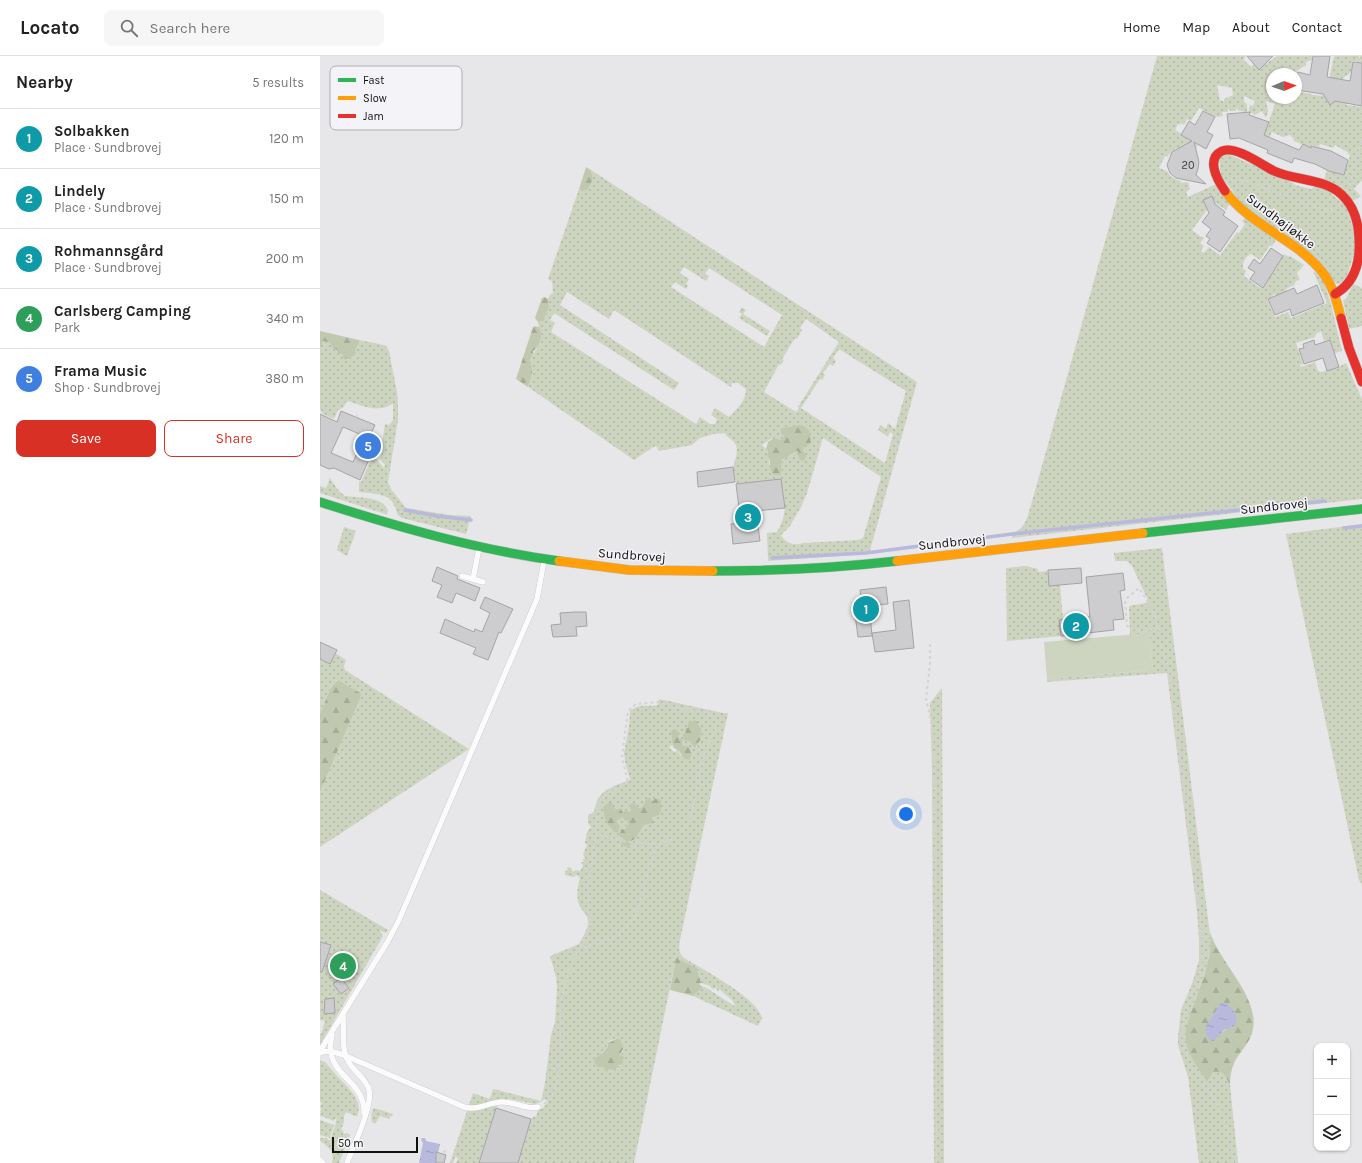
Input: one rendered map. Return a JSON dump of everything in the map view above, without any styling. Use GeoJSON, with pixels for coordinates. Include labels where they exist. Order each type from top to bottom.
{"type":"FeatureCollection","features":[{"type":"Feature","properties":{"kind":"main road","name":"Sundhøjløkke"},"geometry":{"type":"LineString","coordinates":[[1335,294],[1344,289],[1351,280],[1357,267],[1360,252],[1358,220],[1345,198],[1326,185],[1281,174],[1235,151],[1222,151],[1218,154],[1213,165],[1215,174],[1234,202],[1251,218],[1314,263],[1327,278],[1335,294],[1349,348],[1362,382]]}},
{"type":"Feature","properties":{"kind":"main road","name":"Sundbrovej"},"geometry":{"type":"LineString","coordinates":[[320,502],[390,524],[480,546],[545,559],[629,570],[731,571],[812,569],[874,564],[1362,509]]}},
{"type":"Feature","properties":{"kind":"lane"},"geometry":{"type":"LineString","coordinates":[[473,579],[480,546]]}},
{"type":"Feature","properties":{"kind":"lane"},"geometry":{"type":"LineString","coordinates":[[320,1052],[388,941],[399,920],[537,599],[545,559]]}},
{"type":"Feature","properties":{"kind":"lane"},"geometry":{"type":"LineString","coordinates":[[462,576],[483,582]]}},
{"type":"Feature","properties":{"kind":"lane"},"geometry":{"type":"LineString","coordinates":[[343,1015],[346,1056],[350,1064],[369,1089],[369,1102],[346,1163]]}},
{"type":"Feature","properties":{"kind":"lane"},"geometry":{"type":"LineString","coordinates":[[334,1030],[331,1039],[330,1051],[334,1066],[362,1096],[364,1118]]}},
{"type":"Feature","properties":{"kind":"lane"},"geometry":{"type":"LineString","coordinates":[[320,1052],[330,1051],[346,1056],[464,1107],[476,1109],[501,1102],[532,1108],[538,1107]]}},
{"type":"Feature","properties":{"kind":"lane"},"geometry":{"type":"LineString","coordinates":[[320,1160],[323,1163]]}},
{"type":"Feature","properties":{"kind":"path"},"geometry":{"type":"LineString","coordinates":[[1166,213],[1235,181],[1245,181],[1315,208],[1327,210],[1337,208],[1344,202],[1362,138]]}},
{"type":"Feature","properties":{"kind":"path"},"geometry":{"type":"LineString","coordinates":[[1158,628],[1138,630],[1127,626],[1125,602],[1128,597],[1139,588],[1152,611],[1158,628],[1161,646],[1168,665],[1202,931],[1203,948],[1201,962],[1185,1015],[1182,1034],[1183,1044],[1192,1067],[1215,1100],[1223,1115],[1228,1131],[1233,1163]]}},
{"type":"Feature","properties":{"kind":"path"},"geometry":{"type":"LineString","coordinates":[[930,644],[930,664],[926,699],[931,720],[934,750],[937,1163]]}},
{"type":"Feature","properties":{"kind":"path"},"geometry":{"type":"LineString","coordinates":[[538,1107],[545,1104],[550,1098],[556,1082],[559,1065],[563,995],[569,970],[580,948],[587,934],[590,924],[588,887],[599,803],[603,796],[610,791],[628,784],[622,757],[628,710],[636,704],[658,702],[673,707],[707,713],[714,719],[715,727],[702,763],[694,803],[687,825],[673,838],[660,844],[655,849],[636,915],[631,924],[623,932],[614,937],[596,945],[580,948]]}},
{"type":"Feature","properties":{"kind":"path"},"geometry":{"type":"LineString","coordinates":[[596,832],[610,838],[627,842],[660,844]]}},
{"type":"Feature","properties":{"kind":"green space"},"geometry":{"type":"Polygon","coordinates":[[[1157,56],[1245,56],[1246,57],[1243,59],[1251,67],[1254,64],[1259,69],[1277,56],[1312,56],[1312,60],[1306,62],[1306,65],[1302,68],[1266,68],[1266,104],[1268,111],[1266,118],[1262,111],[1253,116],[1254,114],[1249,114],[1249,107],[1251,105],[1253,106],[1255,101],[1244,96],[1244,102],[1247,104],[1247,113],[1238,110],[1238,108],[1236,111],[1230,111],[1230,109],[1228,112],[1222,112],[1223,116],[1216,117],[1199,108],[1191,121],[1187,119],[1184,125],[1181,123],[1180,125],[1178,124],[1175,130],[1198,145],[1194,151],[1186,148],[1173,150],[1167,157],[1165,156],[1159,168],[1167,171],[1173,178],[1181,181],[1181,183],[1188,182],[1190,189],[1186,192],[1188,197],[1216,184],[1230,203],[1226,210],[1213,202],[1192,230],[1204,238],[1200,243],[1204,246],[1201,251],[1204,253],[1209,247],[1221,256],[1237,232],[1239,233],[1245,224],[1242,221],[1245,218],[1276,240],[1272,246],[1270,245],[1260,260],[1251,254],[1246,258],[1243,266],[1246,271],[1244,276],[1261,288],[1284,254],[1304,265],[1297,273],[1300,280],[1296,281],[1294,285],[1286,289],[1287,291],[1277,295],[1274,294],[1272,297],[1267,299],[1275,317],[1288,312],[1291,318],[1327,303],[1313,271],[1323,279],[1331,304],[1342,351],[1335,353],[1330,340],[1324,341],[1321,331],[1316,334],[1315,337],[1296,343],[1303,364],[1300,365],[1301,367],[1315,362],[1318,371],[1321,372],[1339,367],[1346,363],[1362,399],[1362,499],[1012,538],[1012,534],[1017,532],[1023,526],[1028,514],[1157,56]],[[1217,85],[1220,101],[1222,100],[1224,102],[1224,99],[1233,95],[1232,88],[1217,85]]]}},
{"type":"Feature","properties":{"kind":"green space"},"geometry":{"type":"Polygon","coordinates":[[[1334,56],[1359,56],[1359,59],[1360,56],[1362,56],[1362,62],[1353,61],[1351,72],[1342,79],[1339,97],[1342,97],[1347,105],[1362,107],[1362,180],[1354,189],[1361,196],[1353,201],[1324,180],[1327,170],[1344,175],[1350,156],[1347,152],[1335,145],[1333,148],[1320,144],[1319,147],[1312,145],[1311,148],[1294,141],[1290,135],[1283,137],[1272,132],[1266,145],[1262,141],[1275,104],[1302,104],[1302,92],[1326,96],[1334,56]]]}},
{"type":"Feature","properties":{"kind":"green space"},"geometry":{"type":"Polygon","coordinates":[[[1227,154],[1291,181],[1295,185],[1311,189],[1315,186],[1327,190],[1347,207],[1357,244],[1345,283],[1337,284],[1243,205],[1221,176],[1219,159],[1227,154]]]}},
{"type":"Feature","properties":{"kind":"green space"},"geometry":{"type":"Polygon","coordinates":[[[586,167],[591,170],[593,179],[588,189],[584,191],[579,189],[586,167]]]}},
{"type":"Feature","properties":{"kind":"green space"},"geometry":{"type":"Polygon","coordinates":[[[591,170],[917,382],[869,554],[768,561],[767,533],[777,532],[781,525],[785,506],[781,479],[736,484],[733,467],[737,448],[734,442],[725,433],[700,438],[692,445],[659,451],[655,446],[634,460],[528,387],[532,373],[530,359],[541,339],[538,322],[543,321],[549,307],[548,299],[553,293],[552,281],[548,279],[579,189],[584,191],[593,179],[591,170]],[[684,267],[680,273],[689,279],[686,284],[688,286],[686,289],[675,282],[671,287],[764,347],[782,315],[709,268],[705,274],[709,276],[706,281],[684,267]],[[567,292],[560,305],[679,383],[674,390],[554,313],[550,320],[555,323],[551,332],[696,424],[700,417],[710,424],[715,424],[717,419],[711,415],[715,408],[729,417],[740,404],[746,393],[746,389],[738,383],[732,383],[731,387],[614,310],[609,319],[567,292]],[[806,319],[800,328],[802,330],[797,339],[795,338],[782,359],[784,360],[781,365],[779,364],[764,392],[796,412],[839,342],[806,319]],[[839,349],[833,358],[836,361],[833,366],[830,364],[823,373],[825,375],[822,380],[820,379],[801,408],[885,463],[893,434],[890,432],[888,437],[878,430],[880,425],[886,429],[888,423],[895,429],[906,391],[839,349]],[[797,426],[786,428],[784,436],[781,440],[771,439],[762,445],[768,451],[767,454],[770,457],[769,465],[781,473],[782,459],[790,456],[796,451],[798,451],[798,453],[802,449],[797,426]],[[823,438],[807,493],[790,526],[781,535],[791,544],[858,540],[863,538],[881,477],[823,438]]]}},
{"type":"Feature","properties":{"kind":"green space"},"geometry":{"type":"Polygon","coordinates":[[[1353,284],[1362,288],[1362,326],[1349,329],[1343,300],[1346,299],[1353,284]]]}},
{"type":"Feature","properties":{"kind":"green space"},"geometry":{"type":"Polygon","coordinates":[[[545,297],[548,299],[549,307],[543,321],[538,322],[535,318],[542,298],[545,297]]]}},
{"type":"Feature","properties":{"kind":"green space"},"geometry":{"type":"Polygon","coordinates":[[[742,307],[746,310],[743,314],[770,331],[767,336],[739,318],[742,314],[739,312],[742,307]]]}},
{"type":"Feature","properties":{"kind":"green space"},"geometry":{"type":"Polygon","coordinates":[[[533,327],[539,327],[541,337],[538,346],[533,351],[530,359],[532,373],[528,387],[516,379],[533,327]]]}},
{"type":"Feature","properties":{"kind":"green space"},"geometry":{"type":"Polygon","coordinates":[[[320,331],[359,340],[355,355],[345,360],[342,356],[343,354],[339,354],[337,350],[329,343],[323,341],[322,347],[320,347],[320,331]]]}},
{"type":"Feature","properties":{"kind":"green space"},"geometry":{"type":"Polygon","coordinates":[[[359,340],[384,345],[389,351],[397,392],[398,406],[398,420],[388,482],[391,489],[406,508],[450,515],[471,516],[466,534],[402,518],[388,498],[379,494],[359,492],[359,482],[361,482],[373,455],[384,468],[385,465],[380,459],[383,451],[381,450],[385,424],[389,425],[393,420],[393,404],[382,408],[372,408],[347,401],[343,408],[338,410],[334,419],[323,414],[320,409],[320,347],[321,342],[328,342],[338,353],[343,354],[342,356],[344,359],[347,360],[356,352],[359,340]]]}},
{"type":"Feature","properties":{"kind":"green space"},"geometry":{"type":"Polygon","coordinates":[[[801,425],[810,432],[811,438],[810,444],[802,449],[806,456],[804,461],[800,460],[798,451],[796,451],[788,457],[782,459],[780,475],[773,475],[770,468],[770,458],[767,456],[768,451],[766,449],[768,442],[774,438],[781,440],[784,436],[781,433],[783,428],[801,425]]]}},
{"type":"Feature","properties":{"kind":"green space"},"geometry":{"type":"Polygon","coordinates":[[[329,477],[339,491],[345,496],[377,500],[386,507],[388,512],[386,514],[382,513],[320,493],[320,486],[326,488],[329,477]]]}},
{"type":"Feature","properties":{"kind":"green space"},"geometry":{"type":"Polygon","coordinates":[[[1362,524],[1362,885],[1359,880],[1286,534],[1362,524]]]}},
{"type":"Feature","properties":{"kind":"green space"},"geometry":{"type":"Polygon","coordinates":[[[344,527],[356,531],[347,556],[337,550],[344,527]]]}},
{"type":"Feature","properties":{"kind":"green space"},"geometry":{"type":"Polygon","coordinates":[[[1162,548],[1211,943],[1207,965],[1188,1021],[1186,1039],[1190,1054],[1206,1080],[1213,1072],[1221,1072],[1224,1073],[1230,1085],[1238,1163],[1199,1163],[1188,1077],[1178,1045],[1181,1010],[1193,981],[1199,960],[1199,941],[1197,911],[1167,673],[1047,682],[1047,679],[1153,670],[1149,633],[1130,635],[1129,606],[1146,603],[1148,600],[1132,566],[1127,561],[1115,561],[1114,553],[1162,548]]]}},
{"type":"Feature","properties":{"kind":"green space"},"geometry":{"type":"Polygon","coordinates":[[[1026,566],[1038,569],[1038,572],[1048,571],[1049,586],[1060,585],[1063,620],[1061,636],[1007,641],[1006,568],[1026,566]]]}},
{"type":"Feature","properties":{"kind":"green space"},"geometry":{"type":"Polygon","coordinates":[[[1149,633],[1153,670],[1047,679],[1044,642],[1149,633]]]}},
{"type":"Feature","properties":{"kind":"green space"},"geometry":{"type":"Polygon","coordinates":[[[335,653],[346,660],[344,666],[345,670],[469,749],[320,847],[320,792],[362,694],[337,680],[333,684],[320,713],[320,659],[330,664],[335,653]]]}},
{"type":"Feature","properties":{"kind":"green space"},"geometry":{"type":"Polygon","coordinates":[[[338,680],[362,694],[320,792],[320,713],[329,691],[338,680]]]}},
{"type":"Feature","properties":{"kind":"green space"},"geometry":{"type":"Polygon","coordinates":[[[942,688],[944,1163],[934,1163],[932,771],[930,703],[942,688]]]}},
{"type":"Feature","properties":{"kind":"green space"},"geometry":{"type":"Polygon","coordinates":[[[659,699],[728,713],[679,950],[684,958],[716,977],[751,1002],[758,1010],[762,1018],[758,1026],[693,996],[705,987],[736,1007],[732,1000],[719,989],[718,992],[716,988],[712,989],[710,986],[701,983],[698,970],[676,958],[634,1163],[518,1163],[531,1119],[534,1116],[536,1117],[538,1110],[543,1108],[548,1102],[545,1099],[539,1103],[535,1104],[509,1099],[499,1100],[479,1163],[456,1163],[458,1158],[455,1157],[453,1163],[450,1163],[473,1093],[490,1099],[493,1089],[541,1101],[545,1083],[551,1035],[555,1022],[557,988],[556,977],[550,956],[579,944],[587,929],[588,922],[587,917],[580,907],[578,899],[578,886],[580,878],[577,875],[573,877],[565,875],[565,871],[568,870],[567,867],[571,868],[573,872],[576,870],[580,871],[583,866],[581,862],[584,862],[582,859],[585,859],[583,854],[587,845],[585,843],[587,832],[591,827],[588,823],[588,815],[593,813],[598,799],[610,788],[630,780],[624,753],[630,711],[640,706],[658,705],[659,699]],[[692,721],[684,733],[686,741],[690,742],[696,748],[701,739],[699,727],[692,721]],[[680,734],[673,742],[673,745],[669,747],[674,752],[679,750],[680,755],[690,760],[692,757],[688,746],[683,746],[682,741],[679,738],[680,734]],[[651,799],[640,810],[606,819],[611,830],[615,820],[623,817],[628,821],[628,826],[620,834],[620,837],[624,841],[621,844],[627,848],[631,846],[631,841],[635,839],[644,824],[650,824],[652,818],[656,817],[651,799]],[[618,1038],[609,1041],[608,1046],[598,1057],[597,1067],[604,1068],[608,1072],[610,1069],[616,1071],[617,1066],[620,1066],[620,1056],[623,1051],[618,1038]]]}},
{"type":"Feature","properties":{"kind":"green space"},"geometry":{"type":"Polygon","coordinates":[[[694,720],[701,729],[701,739],[695,748],[690,742],[684,740],[683,735],[686,731],[685,729],[688,727],[688,724],[694,720]]]}},
{"type":"Feature","properties":{"kind":"green space"},"geometry":{"type":"Polygon","coordinates":[[[675,729],[680,733],[679,738],[682,740],[683,746],[688,746],[692,755],[690,760],[684,758],[679,750],[673,747],[671,731],[675,729]]]}},
{"type":"Feature","properties":{"kind":"green space"},"geometry":{"type":"Polygon","coordinates":[[[648,798],[653,801],[656,798],[661,800],[661,810],[659,815],[652,818],[653,823],[644,825],[635,839],[631,841],[630,848],[627,848],[621,844],[623,839],[619,836],[621,830],[628,826],[628,821],[624,820],[623,817],[616,821],[620,827],[618,832],[614,832],[609,827],[606,820],[604,806],[611,802],[615,809],[621,809],[623,813],[627,811],[631,812],[630,804],[634,803],[640,809],[648,798]]]}},
{"type":"Feature","properties":{"kind":"green space"},"geometry":{"type":"Polygon","coordinates":[[[320,890],[388,930],[386,933],[379,930],[383,936],[320,1045],[320,1034],[325,1021],[320,1020],[320,890]]]}},
{"type":"Feature","properties":{"kind":"green space"},"geometry":{"type":"Polygon","coordinates":[[[1210,932],[1221,955],[1244,992],[1250,1004],[1253,1017],[1252,1034],[1237,1057],[1231,1073],[1230,1085],[1224,1075],[1220,1072],[1213,1072],[1207,1081],[1193,1060],[1186,1040],[1187,1024],[1206,968],[1211,941],[1210,932]],[[1220,1004],[1210,1020],[1220,1034],[1228,1028],[1233,1027],[1235,1013],[1220,1004]]]}},
{"type":"Feature","properties":{"kind":"green space"},"geometry":{"type":"Polygon","coordinates":[[[676,958],[697,968],[701,983],[699,984],[703,987],[693,996],[670,990],[676,958]]]}},
{"type":"Feature","properties":{"kind":"green space"},"geometry":{"type":"Polygon","coordinates":[[[618,1038],[621,1041],[623,1049],[620,1055],[624,1057],[622,1064],[617,1066],[616,1071],[610,1069],[607,1072],[604,1068],[597,1067],[594,1061],[595,1059],[603,1053],[608,1046],[608,1043],[618,1038]]]}},
{"type":"Feature","properties":{"kind":"green space"},"geometry":{"type":"Polygon","coordinates":[[[320,1060],[325,1062],[352,1092],[358,1106],[357,1117],[346,1112],[344,1116],[344,1122],[341,1130],[344,1131],[344,1134],[347,1133],[350,1135],[339,1163],[332,1163],[332,1153],[326,1145],[320,1141],[320,1138],[327,1138],[330,1140],[337,1117],[334,1121],[321,1116],[320,1117],[320,1107],[322,1103],[320,1102],[320,1060]]]}},
{"type":"Feature","properties":{"kind":"green space"},"geometry":{"type":"Polygon","coordinates":[[[374,1108],[393,1114],[392,1117],[390,1116],[389,1119],[380,1116],[375,1124],[372,1122],[371,1118],[374,1108]]]}},
{"type":"Feature","properties":{"kind":"green space"},"geometry":{"type":"Polygon","coordinates":[[[320,1120],[334,1125],[330,1138],[320,1135],[320,1120]]]}},
{"type":"Feature","properties":{"kind":"water"},"geometry":{"type":"Polygon","coordinates":[[[1223,1002],[1233,1009],[1237,1021],[1233,1027],[1224,1030],[1214,1041],[1212,1041],[1206,1035],[1206,1026],[1220,1004],[1223,1002]]]}},
{"type":"Feature","properties":{"kind":"water"},"geometry":{"type":"Polygon","coordinates":[[[422,1138],[425,1138],[426,1141],[440,1144],[436,1163],[419,1163],[423,1143],[421,1140],[422,1138]]]}},
{"type":"Feature","properties":{"kind":"building"},"geometry":{"type":"Polygon","coordinates":[[[1247,56],[1273,56],[1259,70],[1247,56]]]}},
{"type":"Feature","properties":{"kind":"building"},"geometry":{"type":"Polygon","coordinates":[[[1313,56],[1330,56],[1327,77],[1350,81],[1353,62],[1362,63],[1362,106],[1335,101],[1330,105],[1323,94],[1302,91],[1302,73],[1310,75],[1313,56]]]}},
{"type":"Feature","properties":{"kind":"building"},"geometry":{"type":"Polygon","coordinates":[[[1203,111],[1215,117],[1207,132],[1213,135],[1206,149],[1194,142],[1199,162],[1196,175],[1206,184],[1176,178],[1170,173],[1167,165],[1172,152],[1192,141],[1181,135],[1189,121],[1195,125],[1203,111]]]}},
{"type":"Feature","properties":{"kind":"building"},"geometry":{"type":"Polygon","coordinates":[[[1250,112],[1249,115],[1269,122],[1264,135],[1299,150],[1303,144],[1311,148],[1311,146],[1331,151],[1348,160],[1344,175],[1294,158],[1292,163],[1267,153],[1268,150],[1239,138],[1230,139],[1227,114],[1250,112]]]}},
{"type":"Feature","properties":{"kind":"building"},"geometry":{"type":"Polygon","coordinates":[[[1212,196],[1215,204],[1225,212],[1223,215],[1238,226],[1220,252],[1207,243],[1210,239],[1206,236],[1211,229],[1202,222],[1209,213],[1203,200],[1212,196]]]}},
{"type":"Feature","properties":{"kind":"building"},"geometry":{"type":"Polygon","coordinates":[[[1271,248],[1283,256],[1263,288],[1250,279],[1255,272],[1248,268],[1254,259],[1260,264],[1271,248]]]}},
{"type":"Feature","properties":{"kind":"building"},"geometry":{"type":"Polygon","coordinates":[[[1317,285],[1324,303],[1292,316],[1290,309],[1275,315],[1268,299],[1294,288],[1297,294],[1317,285]]]}},
{"type":"Feature","properties":{"kind":"building"},"geometry":{"type":"Polygon","coordinates":[[[1314,340],[1315,345],[1330,340],[1339,367],[1327,371],[1323,358],[1304,364],[1299,349],[1304,348],[1303,344],[1314,340]]]}},
{"type":"Feature","properties":{"kind":"building"},"geometry":{"type":"Polygon","coordinates":[[[341,411],[375,425],[369,438],[343,427],[331,453],[353,462],[364,438],[376,443],[360,480],[334,468],[329,469],[320,465],[320,414],[337,422],[341,411]]]}},
{"type":"Feature","properties":{"kind":"building"},"geometry":{"type":"Polygon","coordinates":[[[733,467],[735,482],[698,487],[697,472],[733,467]]]}},
{"type":"Feature","properties":{"kind":"building"},"geometry":{"type":"Polygon","coordinates":[[[781,479],[785,508],[756,511],[760,541],[733,544],[731,524],[741,523],[736,484],[781,479]]]}},
{"type":"Feature","properties":{"kind":"building"},"geometry":{"type":"Polygon","coordinates":[[[437,567],[458,576],[457,579],[480,588],[475,601],[456,593],[452,603],[437,597],[442,585],[432,581],[437,567]]]}},
{"type":"Feature","properties":{"kind":"building"},"geometry":{"type":"Polygon","coordinates":[[[1081,568],[1082,583],[1049,586],[1048,570],[1081,568]]]}},
{"type":"Feature","properties":{"kind":"building"},"geometry":{"type":"Polygon","coordinates":[[[1123,573],[1125,590],[1120,591],[1124,619],[1113,620],[1114,630],[1061,636],[1059,620],[1090,617],[1086,577],[1123,573]]]}},
{"type":"Feature","properties":{"kind":"building"},"geometry":{"type":"Polygon","coordinates":[[[886,587],[888,604],[862,606],[860,590],[886,587]]]}},
{"type":"Feature","properties":{"kind":"building"},"geometry":{"type":"Polygon","coordinates":[[[485,597],[513,609],[501,633],[499,632],[488,660],[473,654],[476,648],[440,633],[445,619],[474,632],[475,629],[482,632],[490,613],[480,608],[485,597]]]}},
{"type":"Feature","properties":{"kind":"building"},"geometry":{"type":"Polygon","coordinates":[[[909,600],[914,648],[875,652],[872,633],[896,630],[893,602],[909,600]]]}},
{"type":"Feature","properties":{"kind":"building"},"geometry":{"type":"Polygon","coordinates":[[[586,612],[587,626],[576,627],[577,636],[553,637],[551,625],[561,624],[560,613],[586,612]]]}},
{"type":"Feature","properties":{"kind":"building"},"geometry":{"type":"Polygon","coordinates":[[[870,613],[872,636],[858,637],[855,614],[870,613]]]}},
{"type":"Feature","properties":{"kind":"building"},"geometry":{"type":"Polygon","coordinates":[[[320,642],[337,650],[330,664],[320,659],[320,642]]]}},
{"type":"Feature","properties":{"kind":"building"},"geometry":{"type":"Polygon","coordinates":[[[320,942],[331,945],[322,972],[320,972],[320,942]]]}},
{"type":"Feature","properties":{"kind":"building"},"geometry":{"type":"Polygon","coordinates":[[[355,961],[357,974],[346,975],[344,963],[355,961]]]}},
{"type":"Feature","properties":{"kind":"building"},"geometry":{"type":"Polygon","coordinates":[[[341,978],[349,988],[341,994],[333,984],[341,978]]]}},
{"type":"Feature","properties":{"kind":"building"},"geometry":{"type":"Polygon","coordinates":[[[334,998],[335,1013],[324,1014],[325,999],[334,998]]]}},
{"type":"Feature","properties":{"kind":"building"},"geometry":{"type":"Polygon","coordinates":[[[496,1108],[531,1119],[518,1163],[479,1163],[496,1108]]]}},
{"type":"Feature","properties":{"kind":"building"},"geometry":{"type":"Polygon","coordinates":[[[436,1152],[446,1155],[444,1163],[436,1163],[436,1152]]]}},
{"type":"Feature","properties":{"kind":"waterway"},"geometry":{"type":"LineString","coordinates":[[772,558],[866,553],[1012,534],[1325,501]]}},
{"type":"Feature","properties":{"kind":"waterway"},"geometry":{"type":"LineString","coordinates":[[405,510],[471,520]]}},
{"type":"Feature","properties":{"kind":"waterway"},"geometry":{"type":"LineString","coordinates":[[1344,528],[1362,526]]}},
{"type":"Feature","properties":{"kind":"traffic: fast"},"geometry":{"type":"LineString","coordinates":[[320,502],[438,537],[498,551],[559,561]]}},
{"type":"Feature","properties":{"kind":"traffic: fast"},"geometry":{"type":"LineString","coordinates":[[1143,533],[1362,509]]}},
{"type":"Feature","properties":{"kind":"traffic: fast"},"geometry":{"type":"LineString","coordinates":[[713,571],[805,569],[897,561]]}},
{"type":"Feature","properties":{"kind":"traffic: slow"},"geometry":{"type":"LineString","coordinates":[[1225,191],[1247,214],[1300,251],[1323,273],[1332,289],[1341,318]]}},
{"type":"Feature","properties":{"kind":"traffic: slow"},"geometry":{"type":"LineString","coordinates":[[897,561],[1143,533]]}},
{"type":"Feature","properties":{"kind":"traffic: slow"},"geometry":{"type":"LineString","coordinates":[[559,561],[629,570],[713,571]]}},
{"type":"Feature","properties":{"kind":"traffic: jam"},"geometry":{"type":"LineString","coordinates":[[1225,191],[1216,176],[1214,170],[1214,159],[1222,151],[1227,150],[1241,153],[1282,174],[1327,185],[1342,195],[1351,207],[1354,214],[1359,236],[1359,251],[1353,276],[1345,286],[1335,294]]}},
{"type":"Feature","properties":{"kind":"traffic: jam"},"geometry":{"type":"LineString","coordinates":[[1341,318],[1349,348],[1362,382]]}},
{"type":"Feature","properties":{"kind":"place","name":"Frama Music"},"geometry":{"type":"Point","coordinates":[368,446]}},
{"type":"Feature","properties":{"kind":"place","name":"Rohmannsgård"},"geometry":{"type":"Point","coordinates":[748,517]}},
{"type":"Feature","properties":{"kind":"place","name":"Solbakken"},"geometry":{"type":"Point","coordinates":[866,609]}},
{"type":"Feature","properties":{"kind":"place","name":"Lindely"},"geometry":{"type":"Point","coordinates":[1076,626]}},
{"type":"Feature","properties":{"kind":"place","name":"Carlsberg Camping"},"geometry":{"type":"Point","coordinates":[343,966]}}]}
